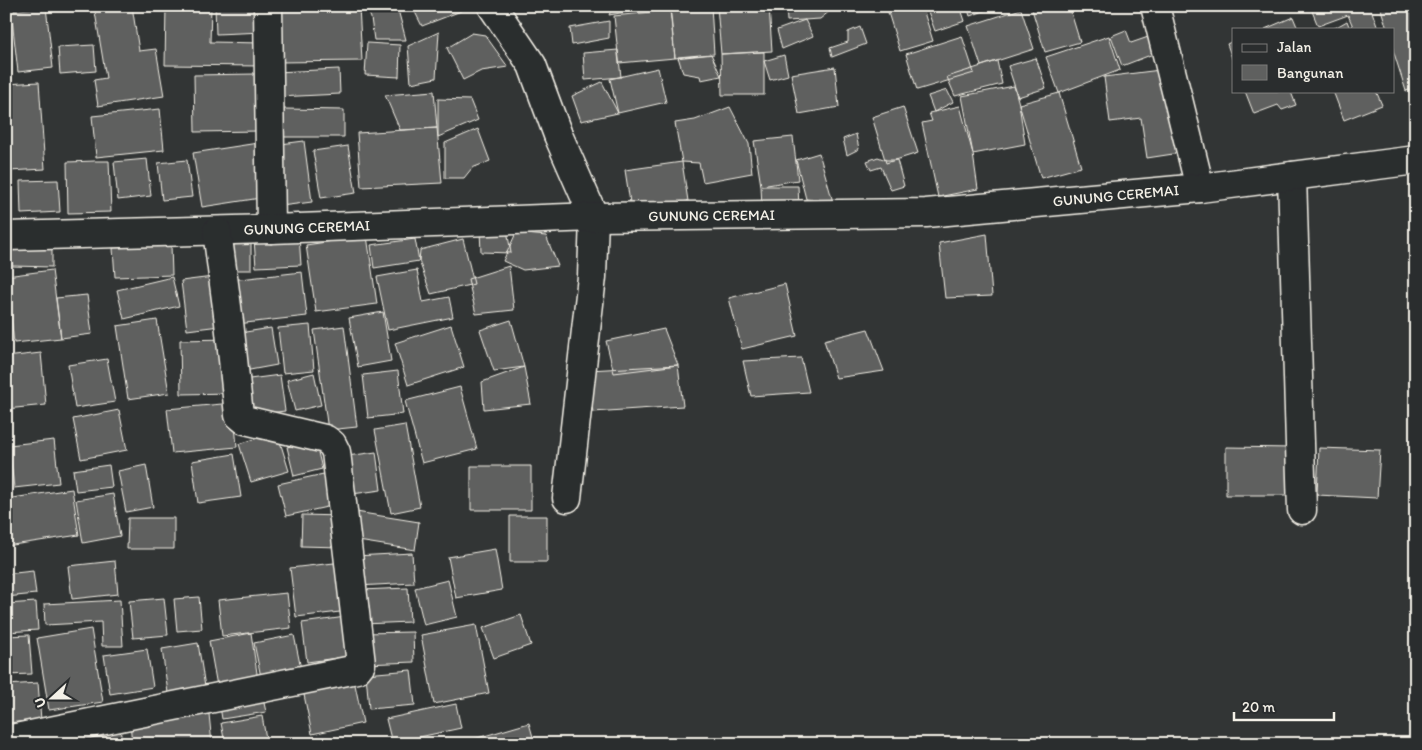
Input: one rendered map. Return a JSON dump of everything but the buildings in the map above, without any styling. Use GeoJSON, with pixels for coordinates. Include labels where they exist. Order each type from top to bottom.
{"type":"FeatureCollection","features":[{"type":"Feature","properties":{"kind":"street"},"geometry":{"type":"LineString","coordinates":[[268,6],[271,229]]}},
{"type":"Feature","properties":{"kind":"street"},"geometry":{"type":"LineString","coordinates":[[492,6],[532,65],[558,135],[594,216],[592,277],[567,498]]}},
{"type":"Feature","properties":{"kind":"street"},"geometry":{"type":"LineString","coordinates":[[1155,6],[1200,188]]}},
{"type":"Feature","properties":{"kind":"street","name":"GUNUNG CEREMAI"},"geometry":{"type":"LineString","coordinates":[[6,236],[217,231],[594,216],[926,213],[1200,188],[1416,160]]}},
{"type":"Feature","properties":{"kind":"street"},"geometry":{"type":"LineString","coordinates":[[1292,176],[1302,510]]}},
{"type":"Feature","properties":{"kind":"street"},"geometry":{"type":"LineString","coordinates":[[6,740],[357,669],[361,664],[336,452],[332,444],[324,439],[245,420],[239,414],[230,322],[217,231]]}}]}
